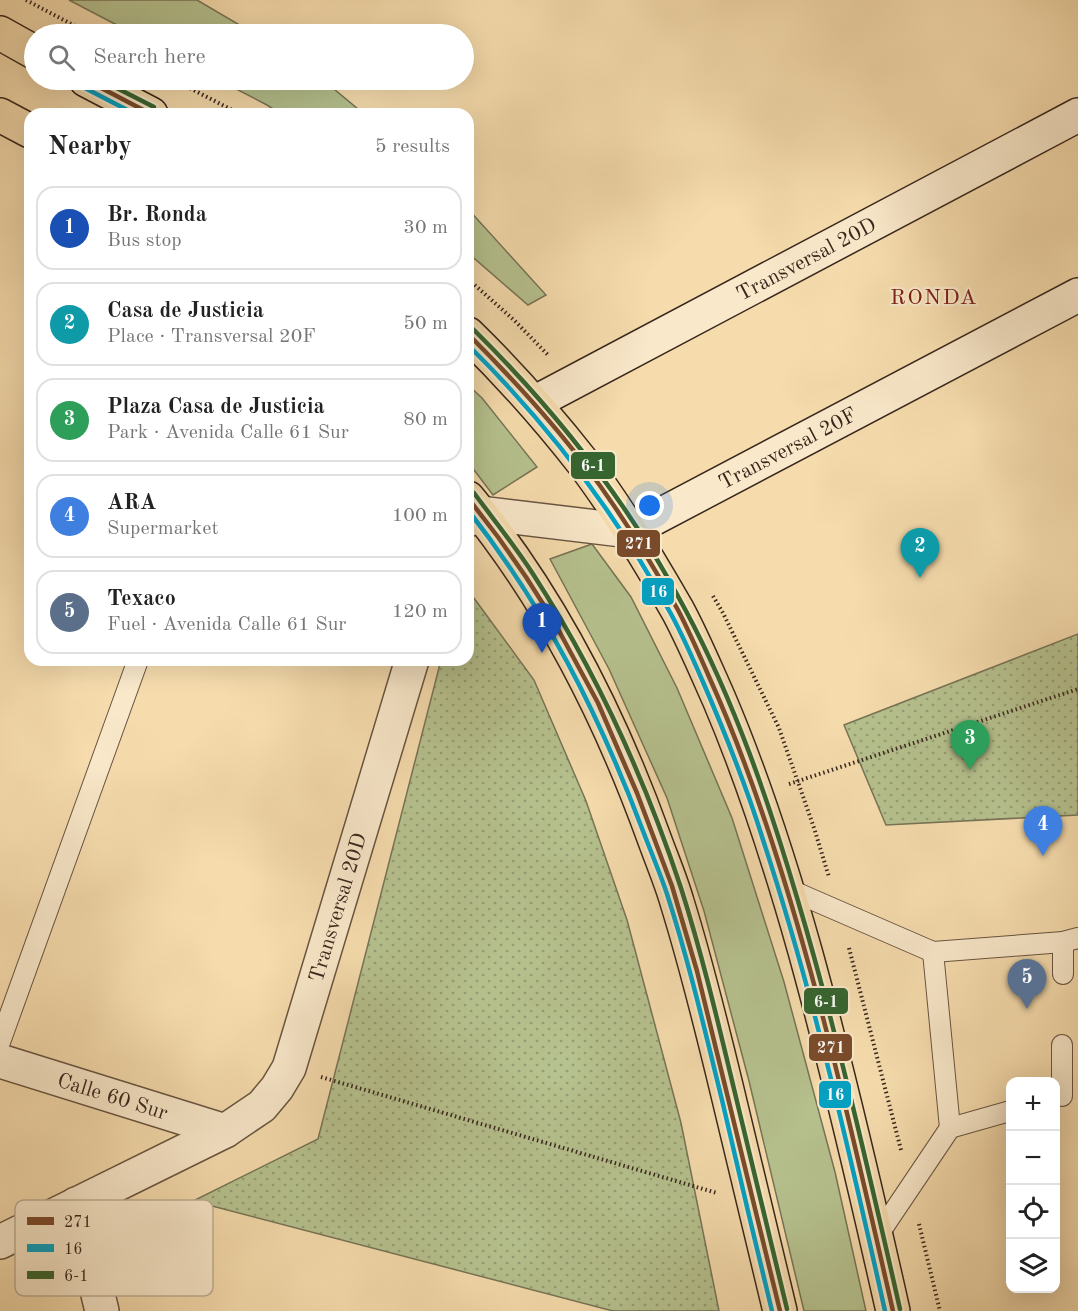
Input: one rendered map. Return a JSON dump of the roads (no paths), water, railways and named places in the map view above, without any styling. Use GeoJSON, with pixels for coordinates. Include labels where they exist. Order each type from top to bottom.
{"type":"FeatureCollection","features":[{"type":"Feature","properties":{"kind":"main road"},"geometry":{"type":"LineString","coordinates":[[0,33],[24,46]]}},
{"type":"Feature","properties":{"kind":"main road"},"geometry":{"type":"LineString","coordinates":[[105,90],[140,108]]}},
{"type":"Feature","properties":{"kind":"main road"},"geometry":{"type":"LineString","coordinates":[[0,115],[24,128]]}},
{"type":"Feature","properties":{"kind":"main road"},"geometry":{"type":"LineString","coordinates":[[474,340],[534,403],[585,466],[630,531],[679,612],[710,677],[757,794],[788,889],[821,1009],[892,1311]]}},
{"type":"Feature","properties":{"kind":"main road"},"geometry":{"type":"LineString","coordinates":[[474,512],[519,568],[552,618],[582,671],[642,804],[677,900],[701,982],[780,1311]]}},
{"type":"Feature","properties":{"kind":"street","name":"Transversal 20D"},"geometry":{"type":"LineString","coordinates":[[534,403],[1078,115]]}},
{"type":"Feature","properties":{"kind":"street","name":"Transversal 20F"},"geometry":{"type":"LineString","coordinates":[[630,531],[1078,295]]}},
{"type":"Feature","properties":{"kind":"street"},"geometry":{"type":"LineString","coordinates":[[474,510],[630,531]]}},
{"type":"Feature","properties":{"kind":"street","name":"Transversal 20D"},"geometry":{"type":"LineString","coordinates":[[84,1200],[225,1131],[262,1106],[277,1088],[289,1068],[410,666]]}},
{"type":"Feature","properties":{"kind":"street","name":"Calle 60 Sur"},"geometry":{"type":"LineString","coordinates":[[0,1061],[225,1131]]}},
{"type":"Feature","properties":{"kind":"street","name":"Transversal 20D"},"geometry":{"type":"LineString","coordinates":[[0,1242],[15,1234]]}},
{"type":"Feature","properties":{"kind":"street"},"geometry":{"type":"LineString","coordinates":[[98,1296],[102,1311]]}},
{"type":"Feature","properties":{"kind":"lane"},"geometry":{"type":"LineString","coordinates":[[0,1042],[136,666]]}},
{"type":"Feature","properties":{"kind":"lane"},"geometry":{"type":"LineString","coordinates":[[788,889],[933,952],[1070,940],[1063,974]]}},
{"type":"Feature","properties":{"kind":"lane"},"geometry":{"type":"LineString","coordinates":[[876,1238],[950,1128],[933,952]]}},
{"type":"Feature","properties":{"kind":"lane"},"geometry":{"type":"LineString","coordinates":[[1062,1045],[1065,1096]]}},
{"type":"Feature","properties":{"kind":"lane"},"geometry":{"type":"LineString","coordinates":[[950,1128],[1006,1112]]}},
{"type":"Feature","properties":{"kind":"place","name":"Casa de Justicia"},"geometry":{"type":"Point","coordinates":[920,578]}},
{"type":"Feature","properties":{"kind":"place","name":"Br. Ronda"},"geometry":{"type":"Point","coordinates":[542,653]}},
{"type":"Feature","properties":{"kind":"place","name":"Plaza Casa de Justicia"},"geometry":{"type":"Point","coordinates":[970,770]}},
{"type":"Feature","properties":{"kind":"place","name":"ARA"},"geometry":{"type":"Point","coordinates":[1043,856]}},
{"type":"Feature","properties":{"kind":"place","name":"Texaco"},"geometry":{"type":"Point","coordinates":[1027,1009]}},
{"type":"Feature","properties":{"kind":"district","name":"RONDA"},"geometry":{"type":"Point","coordinates":[934,296]}}]}
